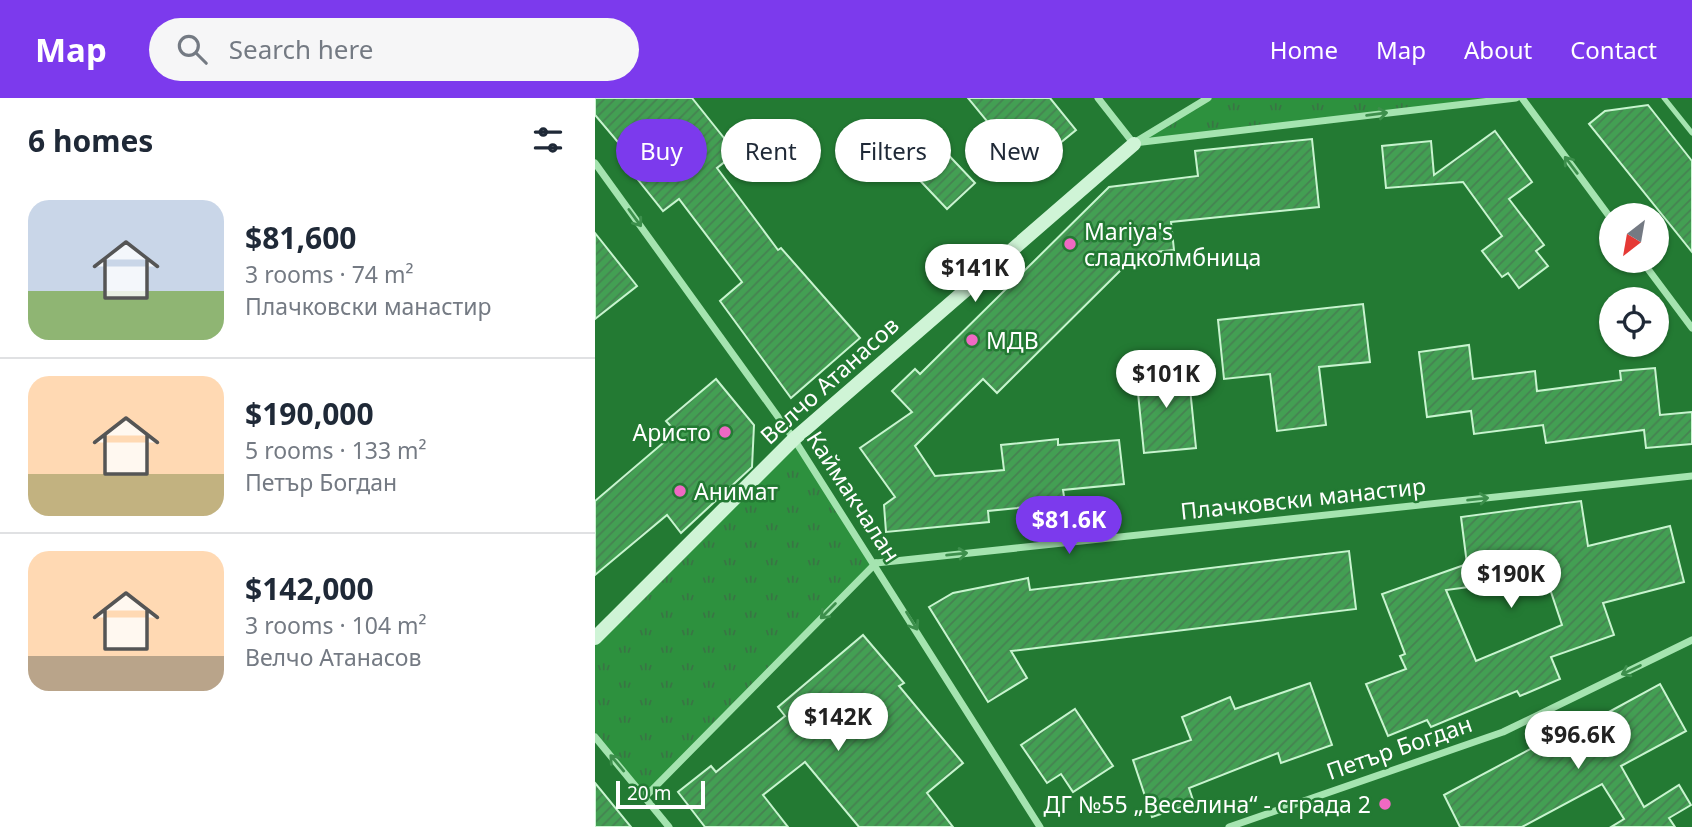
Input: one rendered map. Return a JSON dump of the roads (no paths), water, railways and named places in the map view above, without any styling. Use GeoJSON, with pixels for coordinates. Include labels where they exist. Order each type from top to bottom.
{"type":"FeatureCollection","features":[{"type":"Feature","properties":{"kind":"street"},"geometry":{"type":"LineString","coordinates":[[1098,98],[1134,144],[1515,98]]}},
{"type":"Feature","properties":{"kind":"street","name":"Велчо Атанасов"},"geometry":{"type":"LineString","coordinates":[[595,638],[794,439],[1134,144],[1208,98]]}},
{"type":"Feature","properties":{"kind":"street"},"geometry":{"type":"LineString","coordinates":[[1522,98],[1599,203]]}},
{"type":"Feature","properties":{"kind":"street","name":"Каймакчалан"},"geometry":{"type":"LineString","coordinates":[[595,163],[794,439],[876,563],[1040,827]]}},
{"type":"Feature","properties":{"kind":"street"},"geometry":{"type":"LineString","coordinates":[[1651,273],[1692,328]]}},
{"type":"Feature","properties":{"kind":"street","name":"Плачковски манастир"},"geometry":{"type":"LineString","coordinates":[[876,563],[1692,476]]}},
{"type":"Feature","properties":{"kind":"street"},"geometry":{"type":"LineString","coordinates":[[645,797],[876,563]]}},
{"type":"Feature","properties":{"kind":"street","name":"Петър Богдан"},"geometry":{"type":"LineString","coordinates":[[1229,827],[1503,732],[1692,640]]}},
{"type":"Feature","properties":{"kind":"street"},"geometry":{"type":"LineString","coordinates":[[595,737],[669,827]]}},
{"type":"Feature","properties":{"kind":"lane"},"geometry":{"type":"LineString","coordinates":[[1664,98],[1692,133]]}},
{"type":"Feature","properties":{"kind":"place","name":"Mariya's сладколмбница"},"geometry":{"type":"Point","coordinates":[1070,244]}},
{"type":"Feature","properties":{"kind":"place","name":"МДВ"},"geometry":{"type":"Point","coordinates":[972,340]}},
{"type":"Feature","properties":{"kind":"place","name":"Аристо"},"geometry":{"type":"Point","coordinates":[725,432]}},
{"type":"Feature","properties":{"kind":"place","name":"Анимат"},"geometry":{"type":"Point","coordinates":[680,491]}},
{"type":"Feature","properties":{"kind":"place","name":"ДГ №55 „Веселина“ - сграда 2"},"geometry":{"type":"Point","coordinates":[1385,804]}}]}
